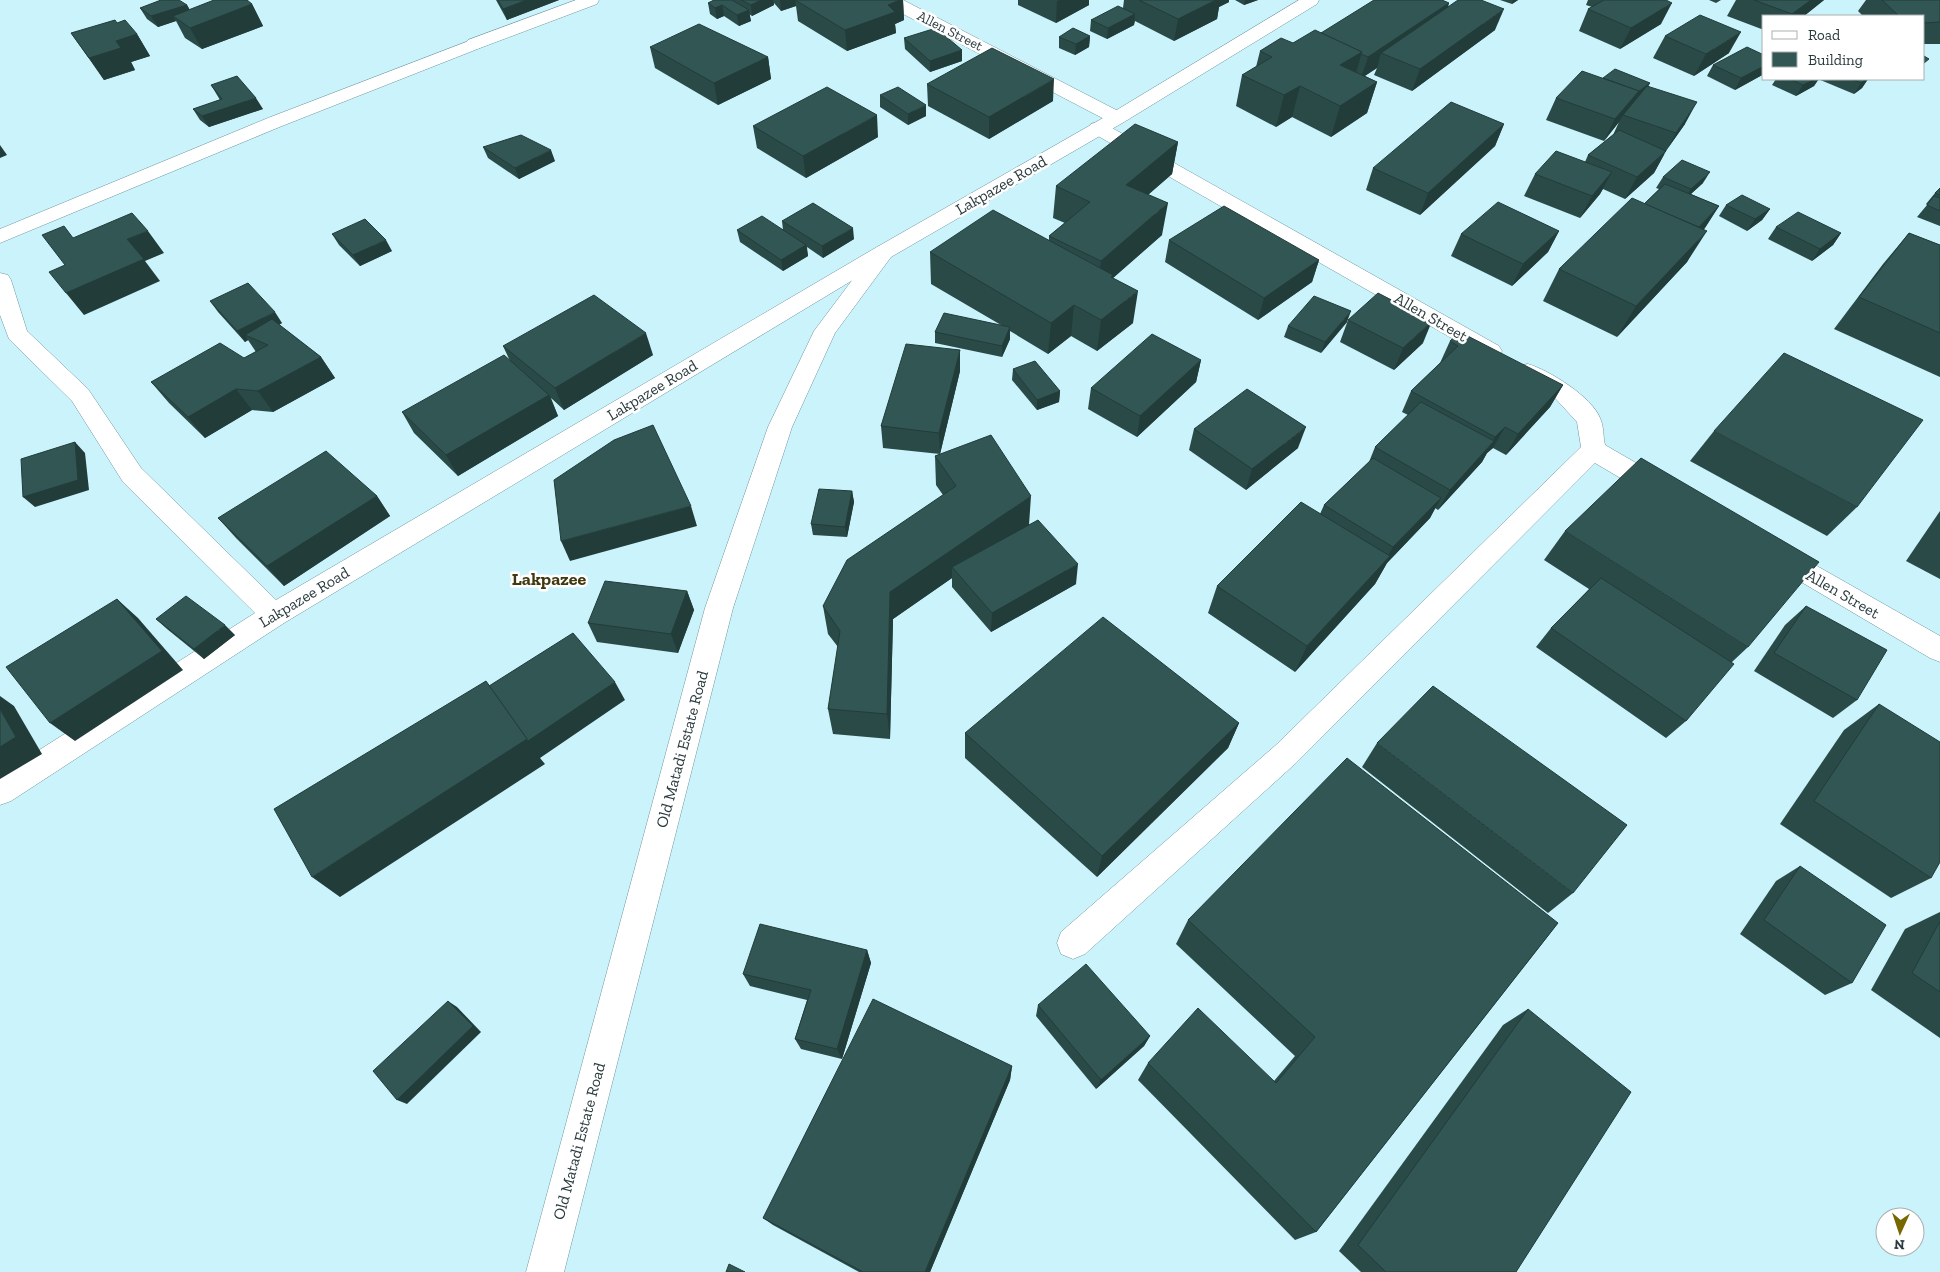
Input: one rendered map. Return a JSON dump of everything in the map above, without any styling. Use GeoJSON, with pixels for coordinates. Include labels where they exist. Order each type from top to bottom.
{"type":"FeatureCollection","features":[{"type":"Feature","properties":{"kind":"street"},"geometry":{"type":"LineString","coordinates":[[0,237],[275,122],[591,0]]}},
{"type":"Feature","properties":{"kind":"street","name":"Allen Street"},"geometry":{"type":"LineString","coordinates":[[890,0],[1108,123],[1563,392],[1589,419],[1593,450]]}},
{"type":"Feature","properties":{"kind":"street","name":"Lakpazee Road"},"geometry":{"type":"LineString","coordinates":[[0,791],[274,615],[884,252],[1108,123],[1311,0]]}},
{"type":"Feature","properties":{"kind":"street","name":"Old Matadi Estate Road"},"geometry":{"type":"LineString","coordinates":[[545,1272],[718,608],[780,427],[825,331],[884,252]]}},
{"type":"Feature","properties":{"kind":"street"},"geometry":{"type":"LineString","coordinates":[[0,280],[17,334],[80,395],[132,475],[274,615]]}},
{"type":"Feature","properties":{"kind":"street"},"geometry":{"type":"LineString","coordinates":[[1073,943],[1286,754],[1593,450],[1677,499]]}},
{"type":"Feature","properties":{"kind":"street","name":"Allen Street"},"geometry":{"type":"LineString","coordinates":[[1762,548],[1940,650]]}},
{"type":"Feature","properties":{"kind":"building"},"geometry":{"type":"Polygon","coordinates":[[[161,0],[179,0],[187,5],[151,16],[140,8],[161,0]]]}},
{"type":"Feature","properties":{"kind":"building"},"geometry":{"type":"Polygon","coordinates":[[[214,0],[247,0],[252,4],[190,28],[173,16],[214,0]]]}},
{"type":"Feature","properties":{"kind":"building"},"geometry":{"type":"Polygon","coordinates":[[[498,0],[527,0],[503,9],[498,0]]]}},
{"type":"Feature","properties":{"kind":"building"},"geometry":{"type":"Polygon","coordinates":[[[714,0],[732,0],[749,10],[737,15],[722,5],[715,8],[708,3],[714,0]]]}},
{"type":"Feature","properties":{"kind":"building"},"geometry":{"type":"Polygon","coordinates":[[[741,0],[761,0],[751,5],[741,0]]]}},
{"type":"Feature","properties":{"kind":"building"},"geometry":{"type":"Polygon","coordinates":[[[795,0],[900,0],[888,5],[895,12],[845,30],[795,0]]]}},
{"type":"Feature","properties":{"kind":"building"},"geometry":{"type":"Polygon","coordinates":[[[1139,0],[1216,0],[1178,19],[1139,0]]]}},
{"type":"Feature","properties":{"kind":"building"},"geometry":{"type":"Polygon","coordinates":[[[1374,0],[1442,0],[1449,3],[1368,57],[1361,54],[1362,52],[1321,33],[1374,0]]]}},
{"type":"Feature","properties":{"kind":"building"},"geometry":{"type":"Polygon","coordinates":[[[1458,0],[1481,0],[1504,9],[1420,69],[1381,53],[1458,0]]]}},
{"type":"Feature","properties":{"kind":"building"},"geometry":{"type":"Polygon","coordinates":[[[1604,0],[1666,0],[1672,3],[1631,28],[1588,9],[1604,0]]]}},
{"type":"Feature","properties":{"kind":"building"},"geometry":{"type":"Polygon","coordinates":[[[1754,0],[1811,0],[1792,14],[1754,0]]]}},
{"type":"Feature","properties":{"kind":"building"},"geometry":{"type":"Polygon","coordinates":[[[1882,0],[1940,0],[1940,22],[1925,23],[1925,15],[1898,15],[1882,0]]]}},
{"type":"Feature","properties":{"kind":"building"},"geometry":{"type":"Polygon","coordinates":[[[1118,6],[1135,14],[1108,28],[1091,20],[1118,6]]]}},
{"type":"Feature","properties":{"kind":"building"},"geometry":{"type":"Polygon","coordinates":[[[1700,15],[1741,32],[1706,54],[1665,36],[1700,15]]]}},
{"type":"Feature","properties":{"kind":"building"},"geometry":{"type":"Polygon","coordinates":[[[115,20],[117,23],[125,20],[137,34],[116,41],[121,48],[89,58],[71,33],[115,20]]]}},
{"type":"Feature","properties":{"kind":"building"},"geometry":{"type":"Polygon","coordinates":[[[699,24],[768,57],[714,83],[650,47],[699,24]]]}},
{"type":"Feature","properties":{"kind":"building"},"geometry":{"type":"Polygon","coordinates":[[[936,28],[962,50],[930,61],[904,38],[936,28]]]}},
{"type":"Feature","properties":{"kind":"building"},"geometry":{"type":"Polygon","coordinates":[[[1073,28],[1090,36],[1076,44],[1059,37],[1073,28]]]}},
{"type":"Feature","properties":{"kind":"building"},"geometry":{"type":"Polygon","coordinates":[[[1315,30],[1362,52],[1340,65],[1377,82],[1340,106],[1300,86],[1284,95],[1242,75],[1272,57],[1260,51],[1281,38],[1293,43],[1315,30]]]}},
{"type":"Feature","properties":{"kind":"building"},"geometry":{"type":"Polygon","coordinates":[[[1747,47],[1762,54],[1762,67],[1741,78],[1713,65],[1747,47]]]}},
{"type":"Feature","properties":{"kind":"building"},"geometry":{"type":"Polygon","coordinates":[[[992,48],[1054,79],[989,117],[927,84],[992,48]]]}},
{"type":"Feature","properties":{"kind":"building"},"geometry":{"type":"Polygon","coordinates":[[[1615,69],[1650,83],[1638,92],[1603,78],[1615,69]]]}},
{"type":"Feature","properties":{"kind":"building"},"geometry":{"type":"Polygon","coordinates":[[[1582,71],[1639,91],[1615,119],[1556,98],[1582,71]]]}},
{"type":"Feature","properties":{"kind":"building"},"geometry":{"type":"Polygon","coordinates":[[[237,76],[256,98],[202,116],[193,109],[222,99],[211,85],[237,76]]]}},
{"type":"Feature","properties":{"kind":"building"},"geometry":{"type":"Polygon","coordinates":[[[1792,80],[1813,80],[1803,85],[1792,80]]]}},
{"type":"Feature","properties":{"kind":"building"},"geometry":{"type":"Polygon","coordinates":[[[1854,80],[1866,80],[1861,83],[1854,80]]]}},
{"type":"Feature","properties":{"kind":"building"},"geometry":{"type":"Polygon","coordinates":[[[1647,86],[1697,102],[1676,133],[1623,115],[1647,86]]]}},
{"type":"Feature","properties":{"kind":"building"},"geometry":{"type":"Polygon","coordinates":[[[827,87],[877,115],[803,156],[753,126],[827,87]]]}},
{"type":"Feature","properties":{"kind":"building"},"geometry":{"type":"Polygon","coordinates":[[[898,87],[926,105],[908,114],[880,95],[898,87]]]}},
{"type":"Feature","properties":{"kind":"building"},"geometry":{"type":"Polygon","coordinates":[[[1451,102],[1504,124],[1428,193],[1373,168],[1451,102]]]}},
{"type":"Feature","properties":{"kind":"building"},"geometry":{"type":"Polygon","coordinates":[[[1135,124],[1178,142],[1126,185],[1168,203],[1101,261],[1049,236],[1090,202],[1056,186],[1135,124]]]}},
{"type":"Feature","properties":{"kind":"building"},"geometry":{"type":"Polygon","coordinates":[[[1619,130],[1666,151],[1637,177],[1588,155],[1619,130]]]}},
{"type":"Feature","properties":{"kind":"building"},"geometry":{"type":"Polygon","coordinates":[[[521,135],[551,150],[515,168],[483,147],[521,135]]]}},
{"type":"Feature","properties":{"kind":"building"},"geometry":{"type":"Polygon","coordinates":[[[1556,151],[1612,172],[1592,196],[1535,174],[1556,151]]]}},
{"type":"Feature","properties":{"kind":"building"},"geometry":{"type":"Polygon","coordinates":[[[1682,160],[1710,172],[1691,189],[1663,177],[1682,160]]]}},
{"type":"Feature","properties":{"kind":"building"},"geometry":{"type":"Polygon","coordinates":[[[1665,184],[1719,206],[1699,227],[1644,204],[1665,184]]]}},
{"type":"Feature","properties":{"kind":"building"},"geometry":{"type":"Polygon","coordinates":[[[1940,188],[1940,195],[1935,193],[1940,188]]]}},
{"type":"Feature","properties":{"kind":"building"},"geometry":{"type":"Polygon","coordinates":[[[1742,195],[1770,209],[1755,219],[1726,205],[1742,195]]]}},
{"type":"Feature","properties":{"kind":"building"},"geometry":{"type":"Polygon","coordinates":[[[1934,196],[1940,198],[1940,211],[1927,205],[1934,196]]]}},
{"type":"Feature","properties":{"kind":"building"},"geometry":{"type":"Polygon","coordinates":[[[1632,198],[1707,231],[1636,306],[1559,269],[1632,198]]]}},
{"type":"Feature","properties":{"kind":"building"},"geometry":{"type":"Polygon","coordinates":[[[1498,202],[1559,231],[1523,264],[1461,234],[1498,202]]]}},
{"type":"Feature","properties":{"kind":"building"},"geometry":{"type":"Polygon","coordinates":[[[813,203],[853,228],[822,246],[782,221],[813,203]]]}},
{"type":"Feature","properties":{"kind":"building"},"geometry":{"type":"Polygon","coordinates":[[[1224,206],[1319,260],[1264,298],[1169,240],[1224,206]]]}},
{"type":"Feature","properties":{"kind":"building"},"geometry":{"type":"Polygon","coordinates":[[[993,210],[1113,275],[1111,277],[1138,291],[1101,320],[1074,305],[1051,323],[930,252],[993,210]]]}},
{"type":"Feature","properties":{"kind":"building"},"geometry":{"type":"Polygon","coordinates":[[[1798,212],[1841,233],[1820,249],[1776,227],[1798,212]]]}},
{"type":"Feature","properties":{"kind":"building"},"geometry":{"type":"Polygon","coordinates":[[[132,213],[148,231],[127,239],[144,259],[66,293],[49,272],[65,265],[42,235],[64,226],[73,238],[132,213]]]}},
{"type":"Feature","properties":{"kind":"building"},"geometry":{"type":"Polygon","coordinates":[[[762,216],[806,245],[781,260],[737,230],[762,216]]]}},
{"type":"Feature","properties":{"kind":"building"},"geometry":{"type":"Polygon","coordinates":[[[365,219],[386,240],[353,255],[332,234],[365,219]]]}},
{"type":"Feature","properties":{"kind":"building"},"geometry":{"type":"Polygon","coordinates":[[[1909,233],[1940,245],[1940,333],[1859,297],[1909,233]]]}},
{"type":"Feature","properties":{"kind":"building"},"geometry":{"type":"Polygon","coordinates":[[[248,283],[275,312],[237,331],[210,301],[248,283]]]}},
{"type":"Feature","properties":{"kind":"building"},"geometry":{"type":"Polygon","coordinates":[[[1378,293],[1432,321],[1403,348],[1348,320],[1378,293]]]}},
{"type":"Feature","properties":{"kind":"building"},"geometry":{"type":"Polygon","coordinates":[[[594,295],[646,333],[555,388],[503,346],[594,295]]]}},
{"type":"Feature","properties":{"kind":"building"},"geometry":{"type":"Polygon","coordinates":[[[1314,296],[1351,311],[1325,342],[1288,326],[1314,296]]]}},
{"type":"Feature","properties":{"kind":"building"},"geometry":{"type":"Polygon","coordinates":[[[944,313],[1010,327],[1002,346],[935,332],[944,313]]]}},
{"type":"Feature","properties":{"kind":"building"},"geometry":{"type":"Polygon","coordinates":[[[272,319],[321,357],[258,391],[236,389],[188,417],[151,382],[220,343],[244,358],[268,345],[245,335],[272,319]]]}},
{"type":"Feature","properties":{"kind":"building"},"geometry":{"type":"Polygon","coordinates":[[[1460,332],[1563,385],[1518,434],[1505,427],[1495,437],[1411,391],[1458,346],[1450,341],[1460,332]]]}},
{"type":"Feature","properties":{"kind":"building"},"geometry":{"type":"Polygon","coordinates":[[[1152,334],[1201,360],[1140,416],[1091,388],[1152,334]]]}},
{"type":"Feature","properties":{"kind":"building"},"geometry":{"type":"Polygon","coordinates":[[[906,344],[960,350],[939,433],[881,426],[906,344]]]}},
{"type":"Feature","properties":{"kind":"building"},"geometry":{"type":"Polygon","coordinates":[[[1784,353],[1923,420],[1857,507],[1714,431],[1784,353]]]}},
{"type":"Feature","properties":{"kind":"building"},"geometry":{"type":"Polygon","coordinates":[[[504,355],[549,395],[446,455],[402,412],[504,355]]]}},
{"type":"Feature","properties":{"kind":"building"},"geometry":{"type":"Polygon","coordinates":[[[1035,361],[1060,391],[1037,400],[1013,369],[1035,361]]]}},
{"type":"Feature","properties":{"kind":"building"},"geometry":{"type":"Polygon","coordinates":[[[1247,389],[1306,427],[1252,469],[1194,429],[1247,389]]]}},
{"type":"Feature","properties":{"kind":"building"},"geometry":{"type":"Polygon","coordinates":[[[1421,402],[1494,441],[1450,490],[1375,447],[1421,402]]]}},
{"type":"Feature","properties":{"kind":"building"},"geometry":{"type":"Polygon","coordinates":[[[653,425],[691,506],[561,541],[554,480],[614,440],[653,425]]]}},
{"type":"Feature","properties":{"kind":"building"},"geometry":{"type":"Polygon","coordinates":[[[991,435],[1031,496],[890,592],[887,714],[828,709],[840,631],[823,606],[847,560],[956,486],[935,456],[991,435]]]}},
{"type":"Feature","properties":{"kind":"building"},"geometry":{"type":"Polygon","coordinates":[[[75,442],[78,480],[23,497],[21,459],[75,442]]]}},
{"type":"Feature","properties":{"kind":"building"},"geometry":{"type":"Polygon","coordinates":[[[326,451],[377,496],[267,566],[218,518],[326,451]]]}},
{"type":"Feature","properties":{"kind":"building"},"geometry":{"type":"Polygon","coordinates":[[[1373,458],[1441,498],[1393,547],[1324,505],[1373,458]]]}},
{"type":"Feature","properties":{"kind":"building"},"geometry":{"type":"Polygon","coordinates":[[[1641,458],[1819,562],[1748,647],[1565,531],[1641,458]]]}},
{"type":"Feature","properties":{"kind":"building"},"geometry":{"type":"Polygon","coordinates":[[[819,489],[852,491],[845,527],[811,524],[819,489]]]}},
{"type":"Feature","properties":{"kind":"building"},"geometry":{"type":"Polygon","coordinates":[[[1301,502],[1390,556],[1307,646],[1217,586],[1301,502]]]}},
{"type":"Feature","properties":{"kind":"building"},"geometry":{"type":"Polygon","coordinates":[[[1038,520],[1078,564],[992,613],[952,567],[1038,520]]]}},
{"type":"Feature","properties":{"kind":"building"},"geometry":{"type":"Polygon","coordinates":[[[1601,578],[1734,664],[1686,721],[1551,628],[1601,578]]]}},
{"type":"Feature","properties":{"kind":"building"},"geometry":{"type":"Polygon","coordinates":[[[605,581],[687,591],[671,634],[588,623],[605,581]]]}},
{"type":"Feature","properties":{"kind":"building"},"geometry":{"type":"Polygon","coordinates":[[[186,596],[225,625],[194,649],[156,619],[186,596]]]}},
{"type":"Feature","properties":{"kind":"building"},"geometry":{"type":"Polygon","coordinates":[[[117,599],[162,651],[50,723],[6,667],[117,599]]]}},
{"type":"Feature","properties":{"kind":"building"},"geometry":{"type":"Polygon","coordinates":[[[1806,606],[1887,650],[1857,700],[1774,653],[1806,606]]]}},
{"type":"Feature","properties":{"kind":"building"},"geometry":{"type":"Polygon","coordinates":[[[1103,617],[1239,723],[1102,856],[965,733],[1103,617]]]}},
{"type":"Feature","properties":{"kind":"building"},"geometry":{"type":"Polygon","coordinates":[[[573,633],[615,682],[528,741],[489,686],[573,633]]]}},
{"type":"Feature","properties":{"kind":"building"},"geometry":{"type":"Polygon","coordinates":[[[486,681],[527,739],[312,877],[274,809],[486,681]]]}},
{"type":"Feature","properties":{"kind":"building"},"geometry":{"type":"Polygon","coordinates":[[[1433,686],[1627,825],[1573,893],[1377,743],[1433,686]]]}},
{"type":"Feature","properties":{"kind":"building"},"geometry":{"type":"Polygon","coordinates":[[[1879,704],[1940,742],[1940,862],[1931,878],[1814,801],[1879,704]]]}},
{"type":"Feature","properties":{"kind":"building"},"geometry":{"type":"Polygon","coordinates":[[[0,709],[16,737],[0,747],[0,709]]]}},
{"type":"Feature","properties":{"kind":"building"},"geometry":{"type":"Polygon","coordinates":[[[1347,758],[1558,923],[1316,1232],[1148,1063],[1198,1008],[1276,1083],[1315,1037],[1188,920],[1347,758]]]}},
{"type":"Feature","properties":{"kind":"building"},"geometry":{"type":"Polygon","coordinates":[[[1800,866],[1886,925],[1852,983],[1764,920],[1800,866]]]}},
{"type":"Feature","properties":{"kind":"building"},"geometry":{"type":"Polygon","coordinates":[[[1940,921],[1940,992],[1912,973],[1940,921]]]}},
{"type":"Feature","properties":{"kind":"building"},"geometry":{"type":"Polygon","coordinates":[[[760,924],[867,950],[837,1049],[795,1039],[811,990],[743,974],[760,924]]]}},
{"type":"Feature","properties":{"kind":"building"},"geometry":{"type":"Polygon","coordinates":[[[1086,964],[1150,1036],[1101,1080],[1038,1005],[1086,964]]]}},
{"type":"Feature","properties":{"kind":"building"},"geometry":{"type":"Polygon","coordinates":[[[873,999],[1012,1066],[925,1272],[863,1272],[763,1218],[873,999]]]}},
{"type":"Feature","properties":{"kind":"building"},"geometry":{"type":"Polygon","coordinates":[[[448,1001],[473,1026],[397,1100],[373,1071],[448,1001]]]}},
{"type":"Feature","properties":{"kind":"building"},"geometry":{"type":"Polygon","coordinates":[[[1528,1009],[1631,1092],[1516,1272],[1386,1272],[1358,1245],[1528,1009]]]}},
{"type":"Feature","properties":{"kind":"building"},"geometry":{"type":"Polygon","coordinates":[[[729,1264],[745,1272],[726,1272],[729,1264]]]}},
{"type":"Feature","properties":{"kind":"district","name":"Lakpazee"},"geometry":{"type":"Point","coordinates":[549,579]}}]}
